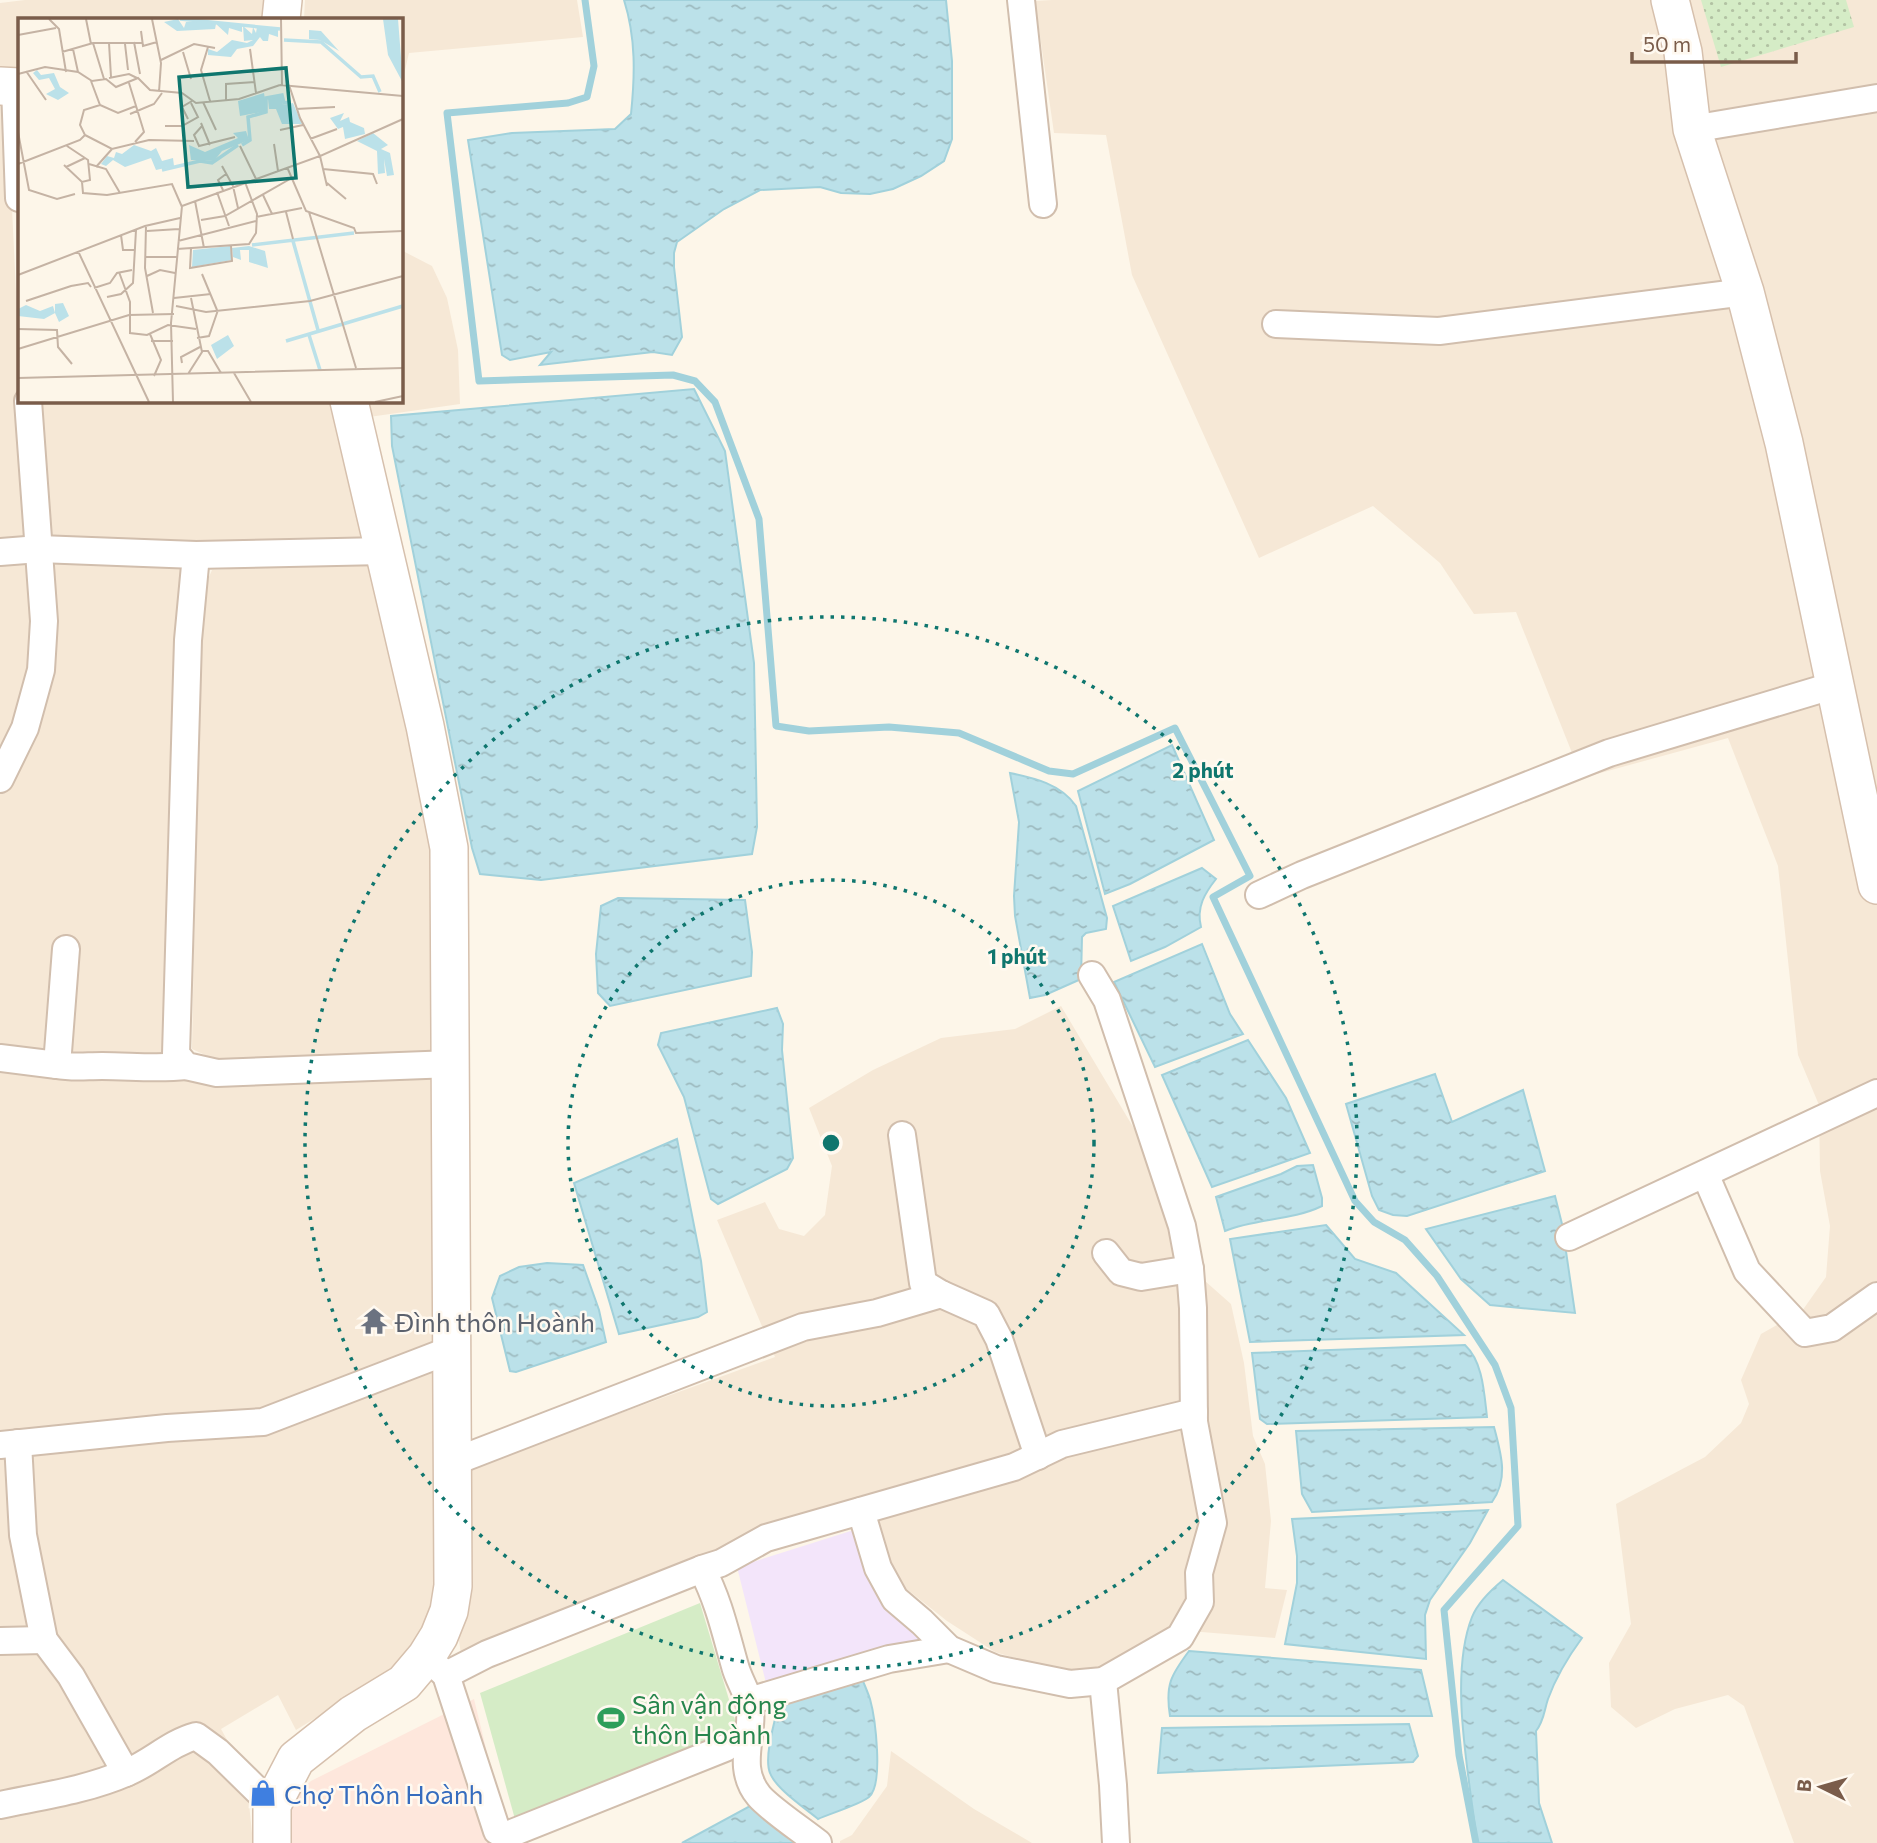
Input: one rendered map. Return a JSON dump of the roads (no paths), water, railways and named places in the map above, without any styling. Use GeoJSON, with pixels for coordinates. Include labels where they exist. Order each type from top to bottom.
{"type":"FeatureCollection","features":[{"type":"Feature","properties":{"kind":"street"},"geometry":{"type":"LineString","coordinates":[[281,18],[283,0]]}},
{"type":"Feature","properties":{"kind":"street"},"geometry":{"type":"LineString","coordinates":[[1021,0],[1043,204]]}},
{"type":"Feature","properties":{"kind":"street"},"geometry":{"type":"LineString","coordinates":[[1670,0],[1684,52],[1692,129],[1745,292],[1784,443],[1876,873]]}},
{"type":"Feature","properties":{"kind":"street"},"geometry":{"type":"LineString","coordinates":[[11,87],[18,184]]}},
{"type":"Feature","properties":{"kind":"street"},"geometry":{"type":"LineString","coordinates":[[1692,129],[1877,98]]}},
{"type":"Feature","properties":{"kind":"street"},"geometry":{"type":"LineString","coordinates":[[1276,324],[1438,331],[1745,292]]}},
{"type":"Feature","properties":{"kind":"street"},"geometry":{"type":"LineString","coordinates":[[0,779],[25,728],[41,670],[44,621],[28,402]]}},
{"type":"Feature","properties":{"kind":"street"},"geometry":{"type":"LineString","coordinates":[[349,402],[425,726],[449,848],[453,1349],[451,1599],[439,1636],[436,1666],[497,1831],[507,1835],[725,1748]]}},
{"type":"Feature","properties":{"kind":"street"},"geometry":{"type":"LineString","coordinates":[[0,552],[38,549],[196,555],[384,551]]}},
{"type":"Feature","properties":{"kind":"street"},"geometry":{"type":"LineString","coordinates":[[186,1066],[176,1054],[188,640],[196,555]]}},
{"type":"Feature","properties":{"kind":"street"},"geometry":{"type":"LineString","coordinates":[[1259,895],[1302,875],[1609,753],[1835,685]]}},
{"type":"Feature","properties":{"kind":"street"},"geometry":{"type":"LineString","coordinates":[[57,1065],[66,948]]}},
{"type":"Feature","properties":{"kind":"street"},"geometry":{"type":"LineString","coordinates":[[861,1510],[878,1568],[895,1599],[948,1649],[996,1669],[1070,1684],[1103,1681],[1180,1637],[1200,1602],[1199,1573],[1213,1523],[1194,1412],[1194,1308],[1182,1226],[1107,1000],[1092,975]]}},
{"type":"Feature","properties":{"kind":"street"},"geometry":{"type":"LineString","coordinates":[[0,1058],[76,1068],[100,1066],[160,1069],[186,1066],[217,1073],[452,1064]]}},
{"type":"Feature","properties":{"kind":"street"},"geometry":{"type":"LineString","coordinates":[[1569,1237],[1877,1093]]}},
{"type":"Feature","properties":{"kind":"street"},"geometry":{"type":"LineString","coordinates":[[902,1135],[922,1283],[986,1314],[999,1339],[1038,1456]]}},
{"type":"Feature","properties":{"kind":"street"},"geometry":{"type":"LineString","coordinates":[[1705,1174],[1746,1271],[1805,1332],[1832,1328],[1877,1296]]}},
{"type":"Feature","properties":{"kind":"street"},"geometry":{"type":"LineString","coordinates":[[1106,1254],[1121,1272],[1141,1277],[1189,1269]]}},
{"type":"Feature","properties":{"kind":"street"},"geometry":{"type":"LineString","coordinates":[[453,1462],[803,1327],[877,1313],[941,1294]]}},
{"type":"Feature","properties":{"kind":"street"},"geometry":{"type":"LineString","coordinates":[[126,1773],[71,1676],[44,1640],[23,1535],[9,1444],[167,1428],[263,1422],[453,1349]]}},
{"type":"Feature","properties":{"kind":"street"},"geometry":{"type":"LineString","coordinates":[[272,1843],[272,1805],[296,1759],[353,1714],[436,1666],[487,1654],[721,1563],[766,1538],[1014,1467],[1062,1444],[1194,1412]]}},
{"type":"Feature","properties":{"kind":"street"},"geometry":{"type":"LineString","coordinates":[[702,1569],[716,1598],[735,1669],[749,1702],[747,1762],[753,1784],[759,1795],[818,1843]]}},
{"type":"Feature","properties":{"kind":"street"},"geometry":{"type":"LineString","coordinates":[[0,1641],[44,1640]]}},
{"type":"Feature","properties":{"kind":"street"},"geometry":{"type":"LineString","coordinates":[[749,1702],[889,1658],[948,1649]]}},
{"type":"Feature","properties":{"kind":"street"},"geometry":{"type":"LineString","coordinates":[[1103,1681],[1116,1843]]}},
{"type":"Feature","properties":{"kind":"street"},"geometry":{"type":"LineString","coordinates":[[0,1805],[84,1788],[126,1773],[179,1741],[196,1736],[218,1752],[272,1805]]}},
{"type":"Feature","properties":{"kind":"water"},"geometry":{"type":"Polygon","coordinates":[[[624,0],[946,0],[952,61],[952,139],[944,161],[893,189],[870,194],[841,193],[820,187],[760,190],[724,209],[677,242],[674,267],[682,337],[672,355],[653,352],[540,365],[551,352],[510,360],[502,355],[468,140],[512,133],[615,129],[631,114],[634,71],[633,42],[624,0]]]}},
{"type":"Feature","properties":{"kind":"water"},"geometry":{"type":"Polygon","coordinates":[[[694,389],[725,451],[754,663],[757,827],[752,854],[541,880],[480,874],[472,848],[392,446],[391,416],[694,389]]]}},
{"type":"Feature","properties":{"kind":"water"},"geometry":{"type":"Polygon","coordinates":[[[1172,745],[1214,840],[1130,884],[1105,894],[1078,791],[1172,745]]]}},
{"type":"Feature","properties":{"kind":"water"},"geometry":{"type":"Polygon","coordinates":[[[1010,773],[1055,787],[1076,806],[1107,918],[1106,929],[1086,933],[1082,937],[1081,979],[1045,995],[1030,998],[1015,916],[1019,822],[1010,773]]]}},
{"type":"Feature","properties":{"kind":"water"},"geometry":{"type":"Polygon","coordinates":[[[1202,868],[1216,879],[1203,901],[1201,927],[1165,947],[1131,961],[1113,906],[1202,868]]]}},
{"type":"Feature","properties":{"kind":"water"},"geometry":{"type":"Polygon","coordinates":[[[618,898],[745,900],[752,952],[751,976],[610,1006],[598,993],[596,954],[601,906],[618,898]]]}},
{"type":"Feature","properties":{"kind":"water"},"geometry":{"type":"Polygon","coordinates":[[[1202,944],[1230,1014],[1243,1034],[1155,1067],[1114,982],[1202,944]]]}},
{"type":"Feature","properties":{"kind":"water"},"geometry":{"type":"Polygon","coordinates":[[[777,1008],[783,1024],[782,1050],[793,1158],[787,1169],[718,1204],[711,1199],[684,1097],[658,1045],[661,1033],[777,1008]]]}},
{"type":"Feature","properties":{"kind":"water"},"geometry":{"type":"Polygon","coordinates":[[[1248,1040],[1286,1098],[1310,1153],[1212,1187],[1162,1075],[1248,1040]]]}},
{"type":"Feature","properties":{"kind":"water"},"geometry":{"type":"Polygon","coordinates":[[[1435,1074],[1452,1122],[1523,1090],[1545,1171],[1407,1216],[1393,1215],[1379,1210],[1372,1196],[1346,1104],[1435,1074]]]}},
{"type":"Feature","properties":{"kind":"water"},"geometry":{"type":"Polygon","coordinates":[[[677,1139],[701,1261],[707,1312],[698,1317],[619,1334],[574,1183],[677,1139]]]}},
{"type":"Feature","properties":{"kind":"water"},"geometry":{"type":"Polygon","coordinates":[[[1313,1165],[1322,1206],[1225,1231],[1216,1197],[1297,1166],[1313,1165]]]}},
{"type":"Feature","properties":{"kind":"water"},"geometry":{"type":"Polygon","coordinates":[[[1555,1196],[1562,1224],[1575,1313],[1490,1305],[1461,1279],[1426,1229],[1555,1196]]]}},
{"type":"Feature","properties":{"kind":"water"},"geometry":{"type":"Polygon","coordinates":[[[1326,1225],[1355,1259],[1396,1273],[1464,1335],[1250,1342],[1230,1239],[1326,1225]]]}},
{"type":"Feature","properties":{"kind":"water"},"geometry":{"type":"Polygon","coordinates":[[[547,1263],[583,1265],[599,1310],[606,1342],[516,1372],[510,1371],[492,1298],[500,1276],[519,1267],[547,1263]]]}},
{"type":"Feature","properties":{"kind":"water"},"geometry":{"type":"Polygon","coordinates":[[[1465,1345],[1479,1369],[1487,1417],[1267,1424],[1260,1419],[1252,1353],[1465,1345]]]}},
{"type":"Feature","properties":{"kind":"water"},"geometry":{"type":"Polygon","coordinates":[[[1494,1427],[1501,1456],[1502,1475],[1492,1502],[1312,1512],[1302,1494],[1296,1431],[1494,1427]]]}},
{"type":"Feature","properties":{"kind":"water"},"geometry":{"type":"Polygon","coordinates":[[[1488,1510],[1470,1543],[1430,1600],[1425,1615],[1426,1659],[1285,1644],[1297,1583],[1297,1556],[1292,1519],[1488,1510]]]}},
{"type":"Feature","properties":{"kind":"water"},"geometry":{"type":"Polygon","coordinates":[[[1503,1580],[1582,1638],[1559,1675],[1536,1731],[1539,1803],[1552,1843],[1477,1843],[1463,1729],[1462,1669],[1465,1642],[1472,1617],[1481,1601],[1503,1580]]]}},
{"type":"Feature","properties":{"kind":"water"},"geometry":{"type":"Polygon","coordinates":[[[1189,1651],[1421,1670],[1432,1716],[1170,1716],[1168,1696],[1171,1681],[1189,1651]]]}},
{"type":"Feature","properties":{"kind":"water"},"geometry":{"type":"Polygon","coordinates":[[[860,1673],[870,1699],[876,1734],[877,1765],[874,1790],[865,1800],[818,1819],[784,1792],[770,1773],[769,1746],[781,1695],[860,1673]]]}},
{"type":"Feature","properties":{"kind":"water"},"geometry":{"type":"Polygon","coordinates":[[[1409,1724],[1418,1756],[1413,1762],[1158,1773],[1162,1728],[1409,1724]]]}},
{"type":"Feature","properties":{"kind":"water"},"geometry":{"type":"Polygon","coordinates":[[[750,1806],[760,1808],[799,1843],[682,1843],[750,1806]]]}},
{"type":"Feature","properties":{"kind":"waterway"},"geometry":{"type":"LineString","coordinates":[[585,0],[594,66],[587,97],[568,103],[447,113],[479,381],[673,375],[695,381],[715,402],[759,519],[776,726],[809,731],[889,727],[959,733],[1049,771],[1073,774],[1175,728],[1250,876],[1213,897],[1355,1201],[1374,1222],[1405,1240],[1437,1276],[1495,1365],[1511,1408],[1518,1526],[1444,1610],[1459,1755],[1476,1843]]}},
{"type":"Feature","properties":{"kind":"place","name":"Đình thôn Hoành"},"geometry":{"type":"Point","coordinates":[374,1321]}},
{"type":"Feature","properties":{"kind":"place","name":"Sân vận động thôn Hoành"},"geometry":{"type":"Point","coordinates":[611,1718]}},
{"type":"Feature","properties":{"kind":"place","name":"Chợ Thôn Hoành"},"geometry":{"type":"Point","coordinates":[263,1793]}}]}
